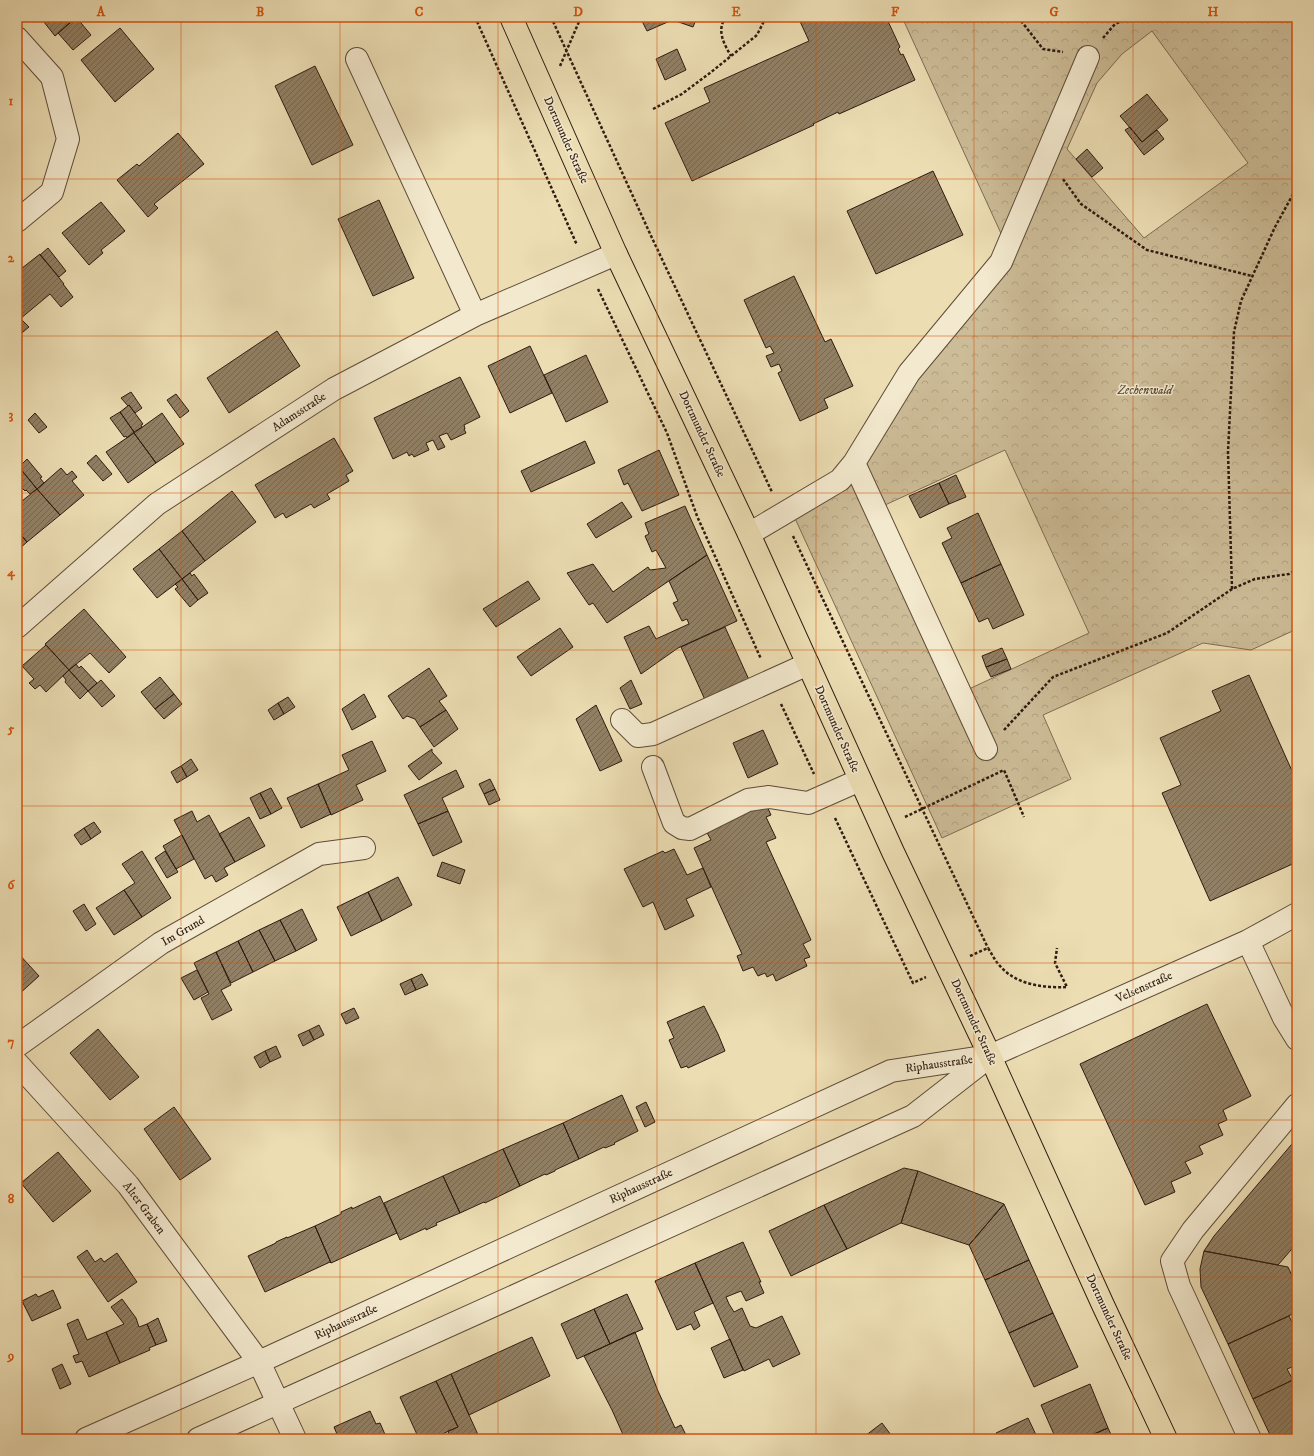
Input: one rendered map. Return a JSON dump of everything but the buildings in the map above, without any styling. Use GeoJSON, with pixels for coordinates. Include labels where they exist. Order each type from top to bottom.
{"type":"FeatureCollection","features":[{"type":"Feature","properties":{"kind":"main road","name":"Dortmunder Straße"},"geometry":{"type":"LineString","coordinates":[[511,17],[616,254],[749,534],[860,780],[990,1056],[1103,1305],[1166,1439]]}},
{"type":"Feature","properties":{"kind":"street"},"geometry":{"type":"LineString","coordinates":[[17,38],[52,77],[68,139],[52,192],[17,221]]}},
{"type":"Feature","properties":{"kind":"street"},"geometry":{"type":"LineString","coordinates":[[749,534],[840,480],[854,463],[909,373],[1001,262],[1088,57]]}},
{"type":"Feature","properties":{"kind":"street"},"geometry":{"type":"LineString","coordinates":[[357,60],[475,315]]}},
{"type":"Feature","properties":{"kind":"street","name":"Adamsstraße"},"geometry":{"type":"LineString","coordinates":[[17,627],[157,504],[334,389],[475,315],[616,254]]}},
{"type":"Feature","properties":{"kind":"street"},"geometry":{"type":"LineString","coordinates":[[854,463],[986,749]]}},
{"type":"Feature","properties":{"kind":"street"},"geometry":{"type":"LineString","coordinates":[[622,720],[638,736],[653,734],[808,664]]}},
{"type":"Feature","properties":{"kind":"street"},"geometry":{"type":"LineString","coordinates":[[653,767],[674,823],[682,828],[690,828],[699,825],[748,800],[769,797],[808,803],[860,780]]}},
{"type":"Feature","properties":{"kind":"street","name":"Im Grund"},"geometry":{"type":"LineString","coordinates":[[17,1046],[161,943],[319,854],[364,848]]}},
{"type":"Feature","properties":{"kind":"street","name":"Velsenstraße"},"geometry":{"type":"LineString","coordinates":[[990,1056],[1248,941],[1297,914]]}},
{"type":"Feature","properties":{"kind":"street"},"geometry":{"type":"LineString","coordinates":[[1248,941],[1284,1018],[1297,1039]]}},
{"type":"Feature","properties":{"kind":"street","name":"Riphausstraße"},"geometry":{"type":"LineString","coordinates":[[86,1439],[259,1362],[891,1071],[990,1056]]}},
{"type":"Feature","properties":{"kind":"street","name":"Riphausstraße"},"geometry":{"type":"LineString","coordinates":[[198,1439],[913,1116],[990,1056]]}},
{"type":"Feature","properties":{"kind":"street","name":"Alter Graben"},"geometry":{"type":"LineString","coordinates":[[17,1063],[128,1185],[259,1362],[296,1439]]}},
{"type":"Feature","properties":{"kind":"street"},"geometry":{"type":"LineString","coordinates":[[1250,1439],[1179,1286],[1172,1261],[1193,1230],[1297,1105]]}},
{"type":"Feature","properties":{"kind":"path"},"geometry":{"type":"LineString","coordinates":[[551,17],[652,238],[988,948]]}},
{"type":"Feature","properties":{"kind":"path"},"geometry":{"type":"LineString","coordinates":[[547,98],[581,17]]}},
{"type":"Feature","properties":{"kind":"path"},"geometry":{"type":"LineString","coordinates":[[726,17],[722,23],[720,31],[723,42],[731,56]]}},
{"type":"Feature","properties":{"kind":"path"},"geometry":{"type":"LineString","coordinates":[[653,109],[682,94],[757,35],[766,17]]}},
{"type":"Feature","properties":{"kind":"path"},"geometry":{"type":"LineString","coordinates":[[1018,17],[1043,49],[1088,57],[1115,24],[1131,17]]}},
{"type":"Feature","properties":{"kind":"path"},"geometry":{"type":"LineString","coordinates":[[1046,155],[1081,204],[1147,250],[1252,276]]}},
{"type":"Feature","properties":{"kind":"path"},"geometry":{"type":"LineString","coordinates":[[1232,589],[1228,452],[1234,332],[1241,301],[1275,227],[1297,187]]}},
{"type":"Feature","properties":{"kind":"path"},"geometry":{"type":"LineString","coordinates":[[985,779],[986,749],[1053,677],[1167,633],[1232,589],[1255,579],[1289,574],[1297,569]]}},
{"type":"Feature","properties":{"kind":"path"},"geometry":{"type":"LineString","coordinates":[[883,828],[1004,770],[1024,817]]}},
{"type":"Feature","properties":{"kind":"green space","name":"Zechenwald"},"geometry":{"type":"Polygon","coordinates":[[[902,17],[1297,17],[1297,629],[1251,650],[1203,643],[1043,715],[1071,779],[942,838],[787,501],[840,468],[871,413],[908,361],[1004,240],[902,17]],[[1152,31],[1122,54],[1097,83],[1067,149],[1144,238],[1248,163],[1152,31]],[[1005,450],[885,505],[969,689],[1089,633],[1005,450]]]}}]}
